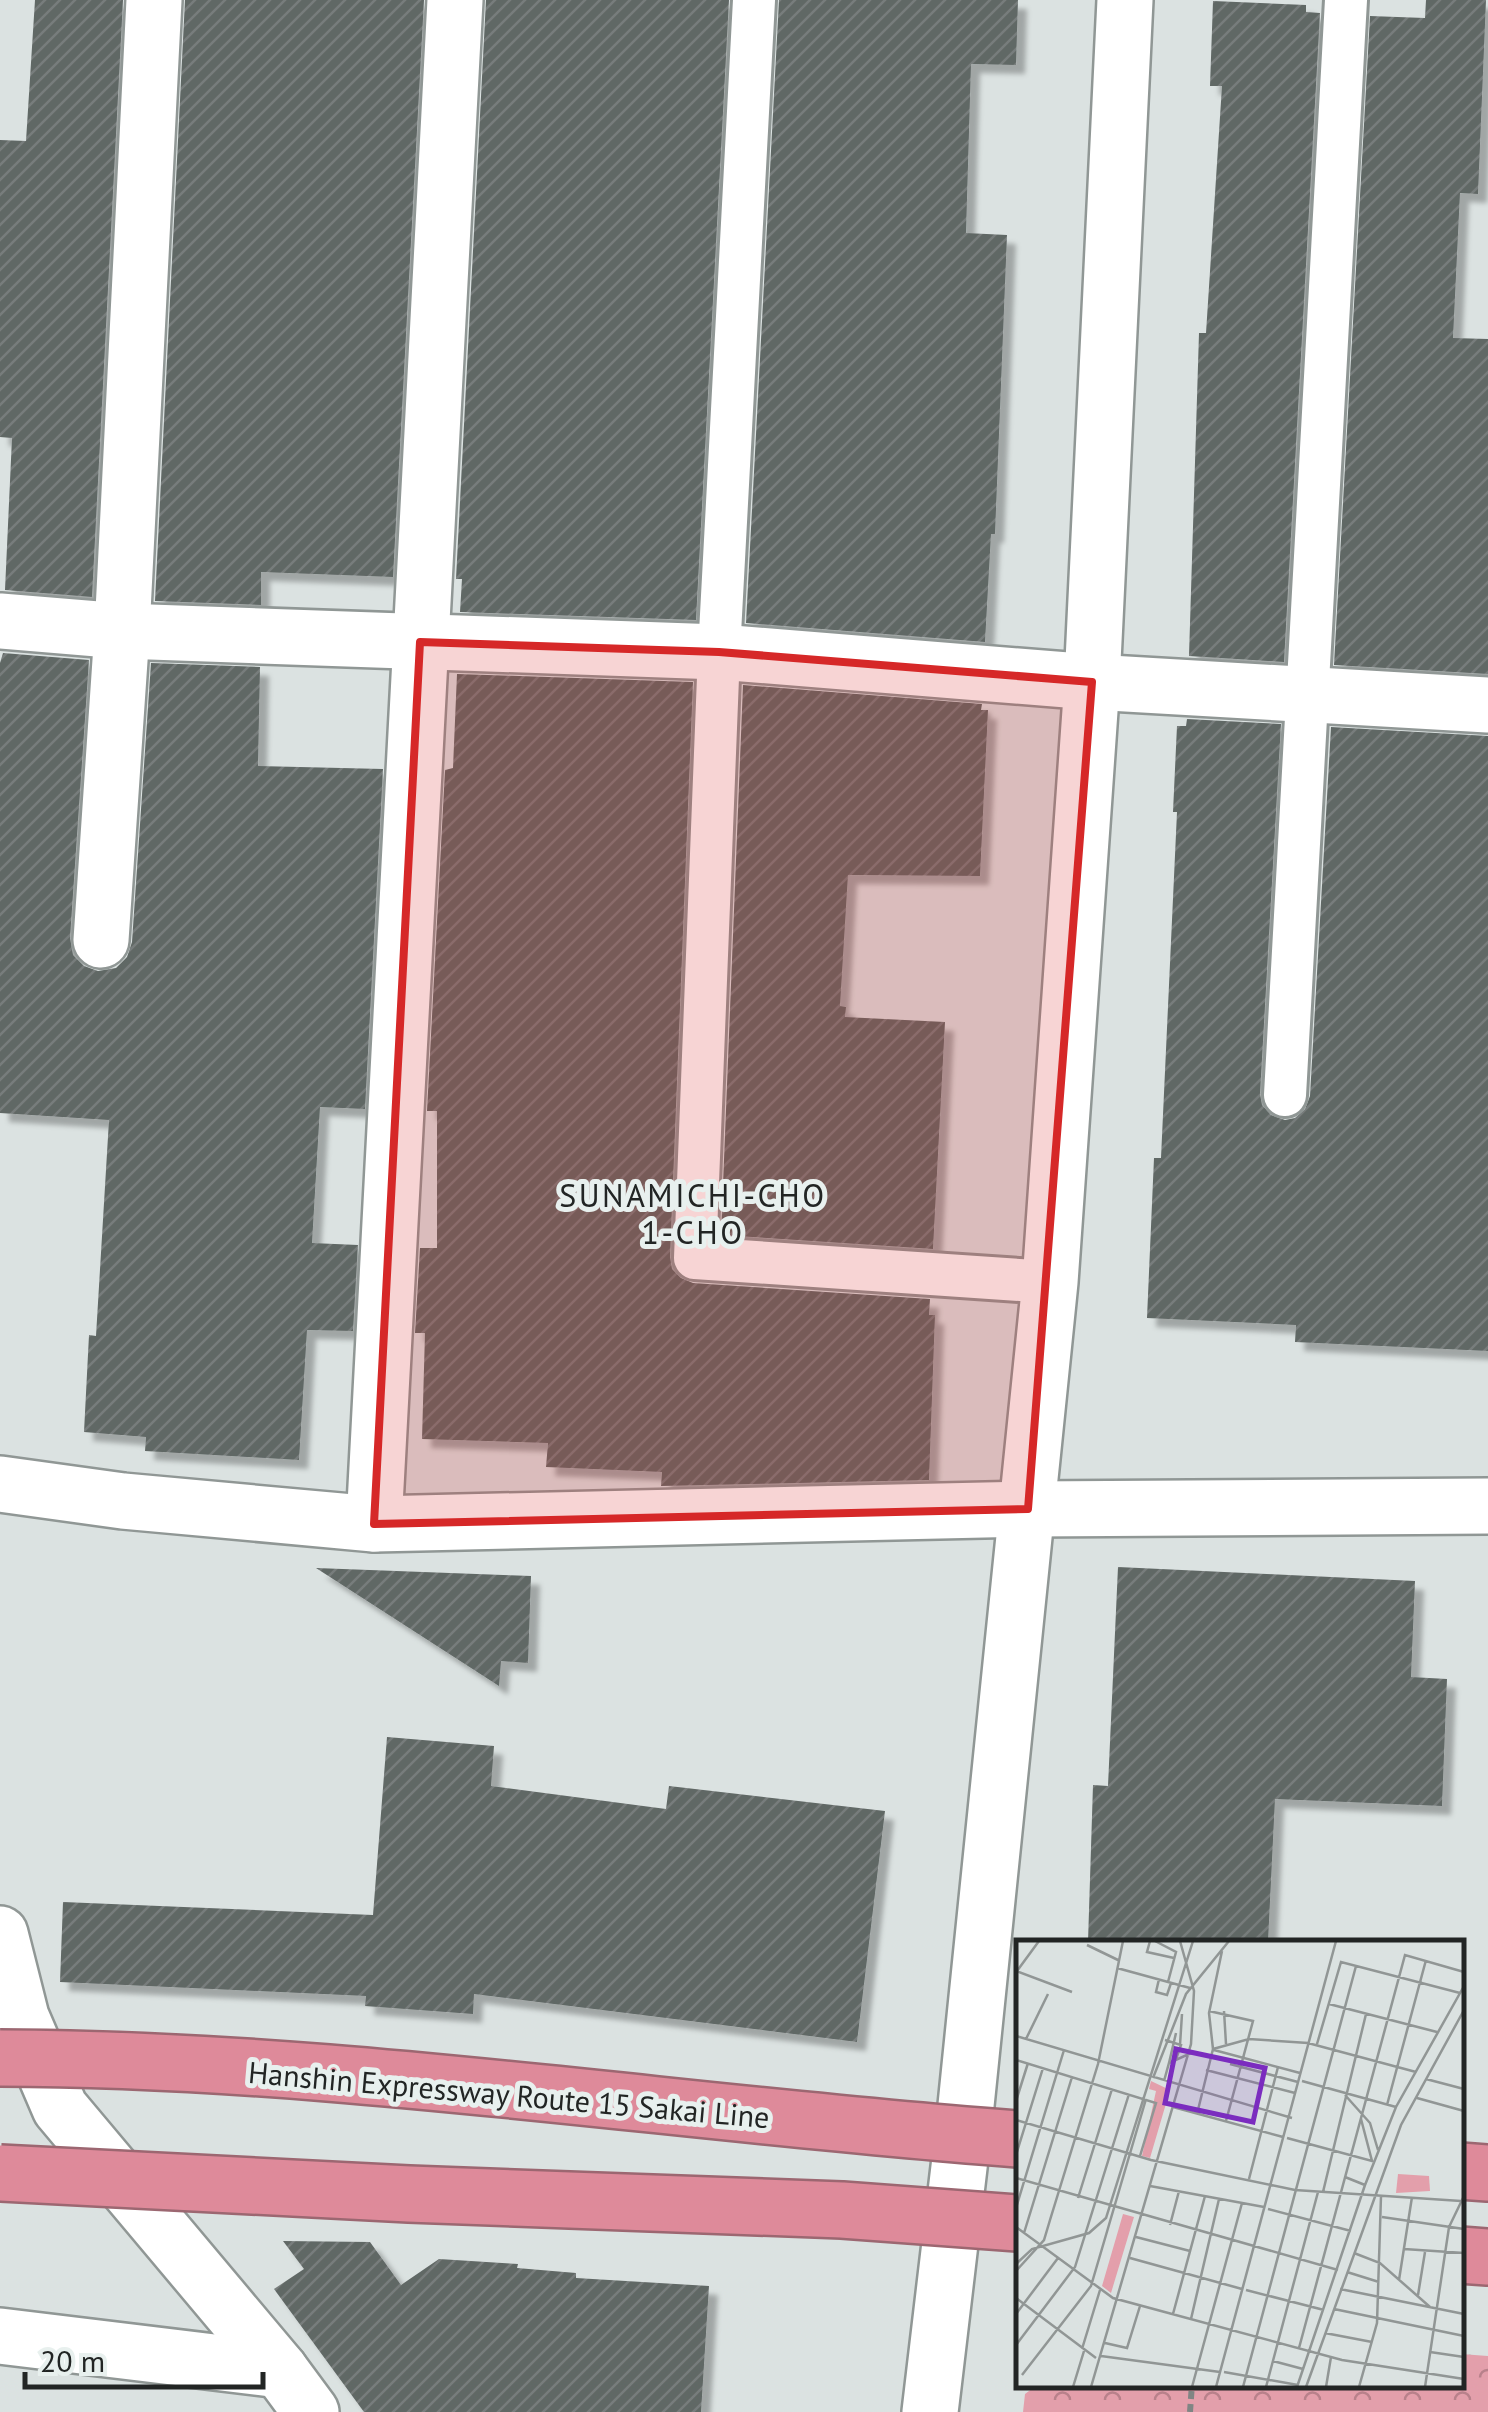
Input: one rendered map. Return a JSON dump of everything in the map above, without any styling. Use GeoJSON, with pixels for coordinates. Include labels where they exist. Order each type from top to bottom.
{"type":"FeatureCollection","features":[{"type":"Feature","properties":{"kind":"highway","name":"Hanshin Expressway Route 15 Sakai Line"},"geometry":{"type":"LineString","coordinates":[[0,2058],[61,2058],[400,2079],[854,2127],[1016,2139]]}},
{"type":"Feature","properties":{"kind":"highway"},"geometry":{"type":"LineString","coordinates":[[1463,2171],[1488,2173]]}},
{"type":"Feature","properties":{"kind":"highway"},"geometry":{"type":"LineString","coordinates":[[0,2173],[842,2210],[1016,2223]]}},
{"type":"Feature","properties":{"kind":"highway"},"geometry":{"type":"LineString","coordinates":[[1463,2256],[1488,2258]]}},
{"type":"Feature","properties":{"kind":"street"},"geometry":{"type":"LineString","coordinates":[[101,940],[122,631],[154,0]]}},
{"type":"Feature","properties":{"kind":"street"},"geometry":{"type":"LineString","coordinates":[[374,1524],[454,0]]}},
{"type":"Feature","properties":{"kind":"street"},"geometry":{"type":"LineString","coordinates":[[930,2412],[964,2124],[1050,1282],[1092,682],[1125,0]]}},
{"type":"Feature","properties":{"kind":"street"},"geometry":{"type":"LineString","coordinates":[[0,621],[122,631],[719,652],[1092,682],[1488,705]]}},
{"type":"Feature","properties":{"kind":"street"},"geometry":{"type":"LineString","coordinates":[[0,1484],[123,1501],[374,1524],[1028,1509],[1488,1506]]}},
{"type":"Feature","properties":{"kind":"street"},"geometry":{"type":"LineString","coordinates":[[0,1934],[22,2017],[60,2108],[296,2391]]}},
{"type":"Feature","properties":{"kind":"street"},"geometry":{"type":"LineString","coordinates":[[964,2124],[1016,2128]]}},
{"type":"Feature","properties":{"kind":"street"},"geometry":{"type":"LineString","coordinates":[[1463,2157],[1488,2159]]}},
{"type":"Feature","properties":{"kind":"street"},"geometry":{"type":"LineString","coordinates":[[950,2230],[1016,2236]]}},
{"type":"Feature","properties":{"kind":"street"},"geometry":{"type":"LineString","coordinates":[[1463,2270],[1488,2272]]}},
{"type":"Feature","properties":{"kind":"street"},"geometry":{"type":"LineString","coordinates":[[0,2336],[296,2391]]}},
{"type":"Feature","properties":{"kind":"lane"},"geometry":{"type":"LineString","coordinates":[[754,0],[719,652],[695,1258],[1050,1282]]}},
{"type":"Feature","properties":{"kind":"lane"},"geometry":{"type":"LineString","coordinates":[[1285,1096],[1346,0]]}},
{"type":"Feature","properties":{"kind":"path"},"geometry":{"type":"LineString","coordinates":[[1190,2412],[1192,2387]]}},
{"type":"Feature","properties":{"kind":"highlighted area"},"geometry":{"type":"Polygon","coordinates":[[[420,642],[719,652],[1092,682],[1028,1509],[374,1524],[420,642]]]}},
{"type":"Feature","properties":{"kind":"green space"},"geometry":{"type":"Polygon","coordinates":[[[1463,2354],[1488,2356],[1488,2412],[1023,2412],[1025,2394],[1034,2387],[1463,2387],[1463,2354]]]}},
{"type":"Feature","properties":{"kind":"building"},"geometry":{"type":"Polygon","coordinates":[[[35,0],[123,0],[92,597],[5,590],[12,438],[0,437],[0,140],[26,141],[35,0]]]}},
{"type":"Feature","properties":{"kind":"building"},"geometry":{"type":"Polygon","coordinates":[[[185,0],[424,0],[393,577],[261,572],[261,605],[155,601],[185,0]]]}},
{"type":"Feature","properties":{"kind":"building"},"geometry":{"type":"Polygon","coordinates":[[[486,0],[729,0],[696,620],[460,612],[462,579],[456,579],[486,0]]]}},
{"type":"Feature","properties":{"kind":"building"},"geometry":{"type":"Polygon","coordinates":[[[779,0],[1018,0],[1016,65],[971,64],[966,233],[1007,235],[995,534],[991,534],[985,642],[746,623],[779,0]]]}},
{"type":"Feature","properties":{"kind":"building"},"geometry":{"type":"Polygon","coordinates":[[[1426,0],[1486,0],[1478,194],[1460,193],[1453,338],[1488,339],[1488,674],[1334,665],[1370,16],[1425,18],[1426,0]]]}},
{"type":"Feature","properties":{"kind":"building"},"geometry":{"type":"Polygon","coordinates":[[[1213,1],[1306,5],[1306,12],[1320,13],[1284,662],[1189,656],[1199,333],[1206,333],[1222,86],[1210,86],[1213,1]]]}},
{"type":"Feature","properties":{"kind":"building"},"geometry":{"type":"Polygon","coordinates":[[[3,653],[89,660],[70,938],[73,955],[84,966],[98,971],[116,968],[127,957],[132,942],[151,663],[260,667],[258,766],[383,769],[365,1109],[320,1107],[312,1243],[358,1245],[353,1331],[307,1330],[299,1460],[145,1451],[146,1437],[84,1432],[89,1335],[96,1336],[109,1120],[0,1113],[3,653]]]}},
{"type":"Feature","properties":{"kind":"building"},"geometry":{"type":"Polygon","coordinates":[[[457,674],[693,682],[672,1269],[693,1283],[930,1299],[929,1315],[935,1315],[929,1480],[661,1486],[662,1472],[546,1467],[548,1443],[422,1439],[425,1333],[415,1333],[420,1248],[437,1248],[437,1111],[427,1111],[445,770],[453,768],[457,674]]]}},
{"type":"Feature","properties":{"kind":"building"},"geometry":{"type":"Polygon","coordinates":[[[743,685],[982,704],[981,710],[988,710],[980,876],[848,875],[840,1006],[846,1007],[845,1017],[945,1022],[933,1249],[721,1235],[743,685]]]}},
{"type":"Feature","properties":{"kind":"building"},"geometry":{"type":"Polygon","coordinates":[[[1187,719],[1281,724],[1260,1094],[1262,1105],[1271,1115],[1285,1120],[1295,1118],[1305,1109],[1310,1096],[1331,727],[1488,736],[1488,1351],[1295,1342],[1296,1325],[1147,1318],[1154,1158],[1161,1158],[1177,812],[1173,812],[1177,726],[1186,726],[1187,719]]]}},
{"type":"Feature","properties":{"kind":"building"},"geometry":{"type":"Polygon","coordinates":[[[1118,1567],[1415,1581],[1411,1677],[1447,1679],[1442,1806],[1275,1799],[1268,1940],[1088,1940],[1093,1785],[1108,1786],[1118,1567]]]}},
{"type":"Feature","properties":{"kind":"building"},"geometry":{"type":"Polygon","coordinates":[[[316,1568],[531,1576],[528,1663],[501,1661],[499,1686],[316,1568]]]}},
{"type":"Feature","properties":{"kind":"building"},"geometry":{"type":"Polygon","coordinates":[[[387,1737],[494,1746],[491,1786],[666,1809],[669,1786],[885,1811],[857,2042],[474,1994],[473,2014],[365,2006],[366,1996],[60,1982],[63,1902],[373,1915],[387,1737]]]}},
{"type":"Feature","properties":{"kind":"building"},"geometry":{"type":"Polygon","coordinates":[[[283,2241],[370,2242],[401,2285],[439,2259],[518,2264],[517,2268],[576,2273],[576,2278],[709,2286],[701,2412],[364,2412],[274,2289],[304,2269],[283,2241]]]}},
{"type":"Feature","properties":{"kind":"district","name":"SUNAMICHI-CHO 1-CHO"},"geometry":{"type":"Point","coordinates":[693,1214]}}]}
